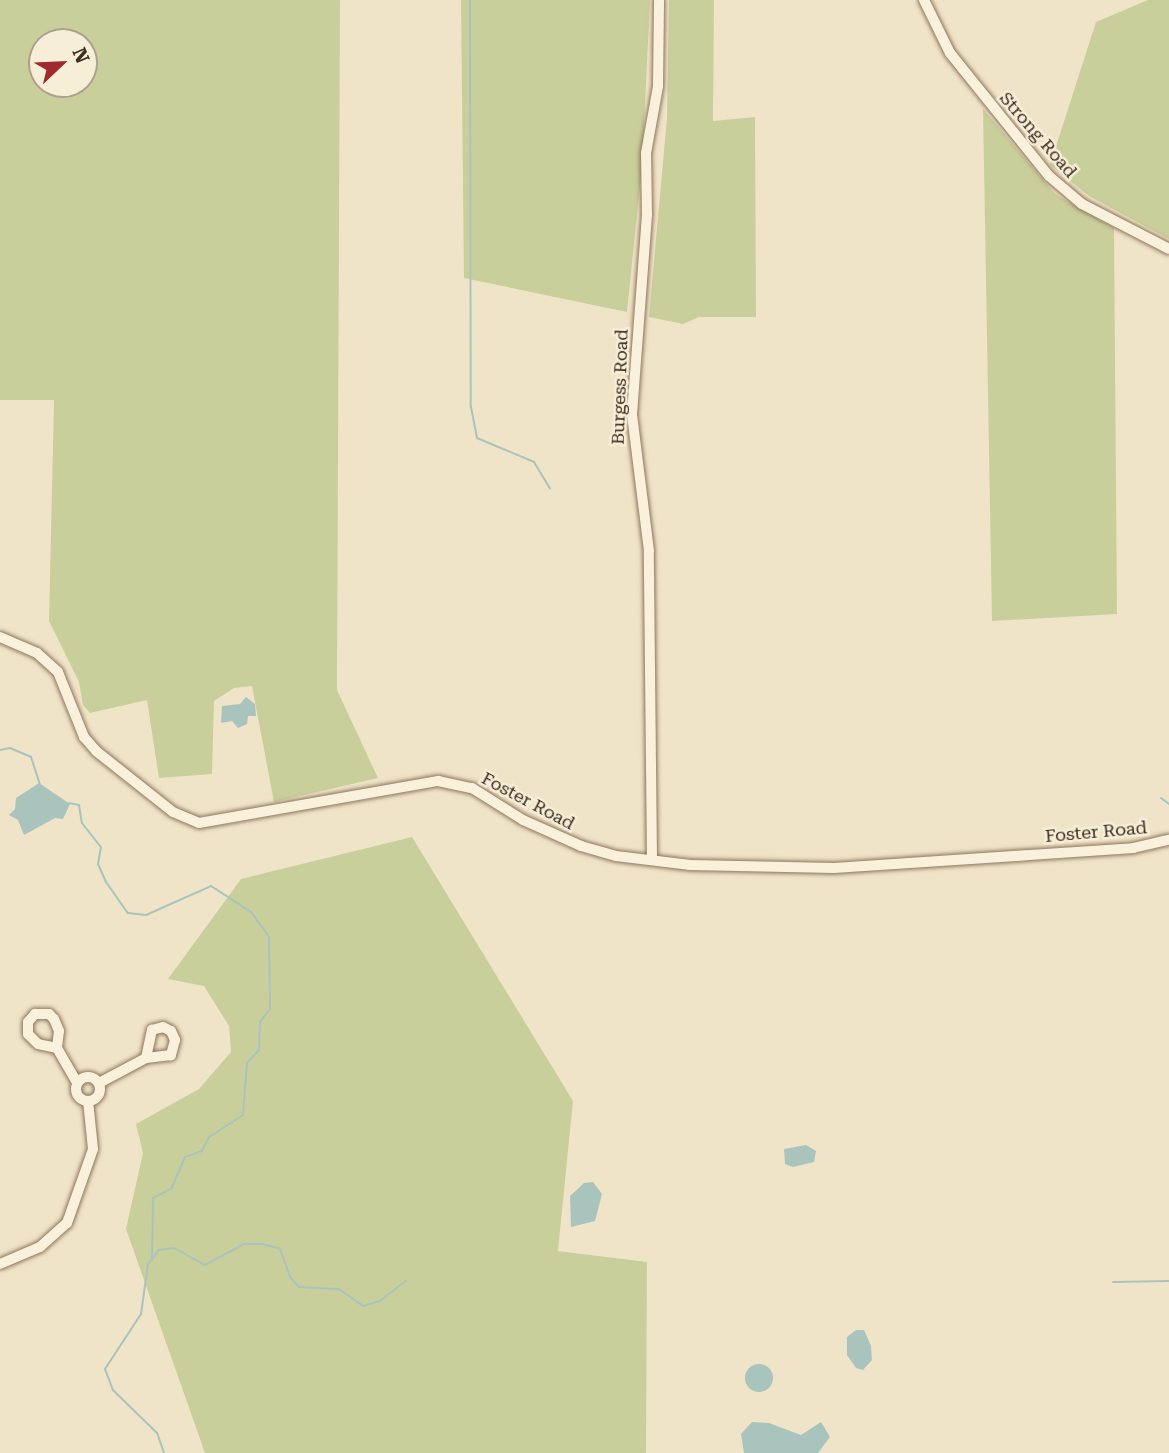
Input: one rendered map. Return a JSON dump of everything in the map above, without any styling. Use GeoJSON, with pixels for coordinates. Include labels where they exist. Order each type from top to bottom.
{"type":"FeatureCollection","features":[{"type":"Feature","properties":{"kind":"street","name":"Burgess Road"},"geometry":{"type":"LineString","coordinates":[[652,860],[649,551],[632,414],[647,201],[646,153],[658,86],[659,0]]}},
{"type":"Feature","properties":{"kind":"street","name":"Strong Road"},"geometry":{"type":"LineString","coordinates":[[924,0],[950,53],[1049,176],[1082,204],[1169,249]]}},
{"type":"Feature","properties":{"kind":"street","name":"Foster Road"},"geometry":{"type":"LineString","coordinates":[[0,637],[52,665],[67,687],[90,744],[182,818],[226,821],[408,784],[447,782],[472,788],[523,820],[581,846],[652,860],[808,869],[1133,848],[1169,840]]}},
{"type":"Feature","properties":{"kind":"street"},"geometry":{"type":"LineString","coordinates":[[57,1048],[78,1082]]}},
{"type":"Feature","properties":{"kind":"street"},"geometry":{"type":"LineString","coordinates":[[88,1101],[76,1094],[78,1082],[84,1077],[99,1083],[146,1058]]}},
{"type":"Feature","properties":{"kind":"street"},"geometry":{"type":"LineString","coordinates":[[88,1101],[97,1097],[99,1083]]}},
{"type":"Feature","properties":{"kind":"street"},"geometry":{"type":"LineString","coordinates":[[0,1264],[40,1247],[66,1223],[93,1149],[88,1101]]}},
{"type":"Feature","properties":{"kind":"green space"},"geometry":{"type":"Polygon","coordinates":[[[0,0],[340,0],[337,690],[378,778],[274,802],[252,686],[234,688],[214,701],[212,774],[159,778],[147,700],[90,713],[83,705],[79,682],[49,621],[54,400],[0,400],[0,0]]]}},
{"type":"Feature","properties":{"kind":"green space"},"geometry":{"type":"Polygon","coordinates":[[[461,0],[650,0],[642,166],[627,312],[464,278],[461,0]]]}},
{"type":"Feature","properties":{"kind":"green space"},"geometry":{"type":"Polygon","coordinates":[[[669,0],[714,0],[713,121],[755,117],[756,317],[699,317],[683,324],[649,317],[667,118],[669,0]]]}},
{"type":"Feature","properties":{"kind":"green space"},"geometry":{"type":"Polygon","coordinates":[[[1148,0],[1169,0],[1169,239],[1089,196],[1050,165],[1096,22],[1148,0]]]}},
{"type":"Feature","properties":{"kind":"green space"},"geometry":{"type":"Polygon","coordinates":[[[983,109],[1055,194],[1114,228],[1117,614],[992,621],[983,109]]]}},
{"type":"Feature","properties":{"kind":"green space"},"geometry":{"type":"Polygon","coordinates":[[[412,837],[573,1101],[558,1251],[647,1262],[646,1453],[205,1453],[126,1229],[143,1153],[136,1124],[199,1089],[231,1052],[229,1026],[204,986],[168,979],[241,879],[412,837]]]}},
{"type":"Feature","properties":{"kind":"water"},"geometry":{"type":"Polygon","coordinates":[[[246,697],[255,704],[256,716],[248,716],[247,724],[238,728],[232,721],[221,723],[222,706],[240,704],[246,697]]]}},
{"type":"Feature","properties":{"kind":"water"},"geometry":{"type":"Polygon","coordinates":[[[39,783],[70,804],[63,819],[55,818],[24,835],[18,820],[9,815],[15,809],[16,798],[39,783]]]}},
{"type":"Feature","properties":{"kind":"water"},"geometry":{"type":"Polygon","coordinates":[[[806,1145],[816,1151],[814,1162],[793,1167],[785,1164],[784,1149],[806,1145]]]}},
{"type":"Feature","properties":{"kind":"water"},"geometry":{"type":"Polygon","coordinates":[[[593,1182],[602,1194],[595,1221],[571,1227],[570,1196],[584,1183],[593,1182]]]}},
{"type":"Feature","properties":{"kind":"water"},"geometry":{"type":"Polygon","coordinates":[[[856,1330],[864,1330],[871,1346],[872,1360],[863,1370],[856,1368],[847,1355],[847,1337],[856,1330]]]}},
{"type":"Feature","properties":{"kind":"water"},"geometry":{"type":"Polygon","coordinates":[[[759,1364],[769,1368],[773,1378],[769,1388],[759,1392],[749,1388],[745,1378],[749,1368],[759,1364]]]}},
{"type":"Feature","properties":{"kind":"water"},"geometry":{"type":"Polygon","coordinates":[[[752,1422],[769,1423],[801,1435],[821,1422],[830,1437],[818,1453],[744,1453],[741,1434],[752,1422]]]}},
{"type":"Feature","properties":{"kind":"waterway"},"geometry":{"type":"LineString","coordinates":[[470,0],[471,407],[477,438],[534,462],[550,489]]}},
{"type":"Feature","properties":{"kind":"waterway"},"geometry":{"type":"LineString","coordinates":[[0,750],[10,748],[31,757],[40,784]]}},
{"type":"Feature","properties":{"kind":"waterway"},"geometry":{"type":"LineString","coordinates":[[1161,798],[1169,804]]}},
{"type":"Feature","properties":{"kind":"waterway"},"geometry":{"type":"LineString","coordinates":[[69,803],[79,805],[82,823],[101,847],[98,864],[106,882],[128,913],[146,915],[211,886],[251,912],[269,937],[270,1009],[260,1022],[259,1050],[247,1063],[243,1115],[209,1137],[202,1151],[185,1157],[172,1188],[153,1198],[152,1260]]}},
{"type":"Feature","properties":{"kind":"waterway"},"geometry":{"type":"LineString","coordinates":[[164,1453],[157,1433],[113,1390],[105,1369],[141,1314],[148,1264],[159,1250],[174,1248],[205,1265],[244,1244],[263,1244],[280,1249],[290,1277],[299,1287],[339,1289],[363,1306],[380,1301],[406,1281]]}},
{"type":"Feature","properties":{"kind":"waterway"},"geometry":{"type":"LineString","coordinates":[[1113,1282],[1169,1281]]}}]}
